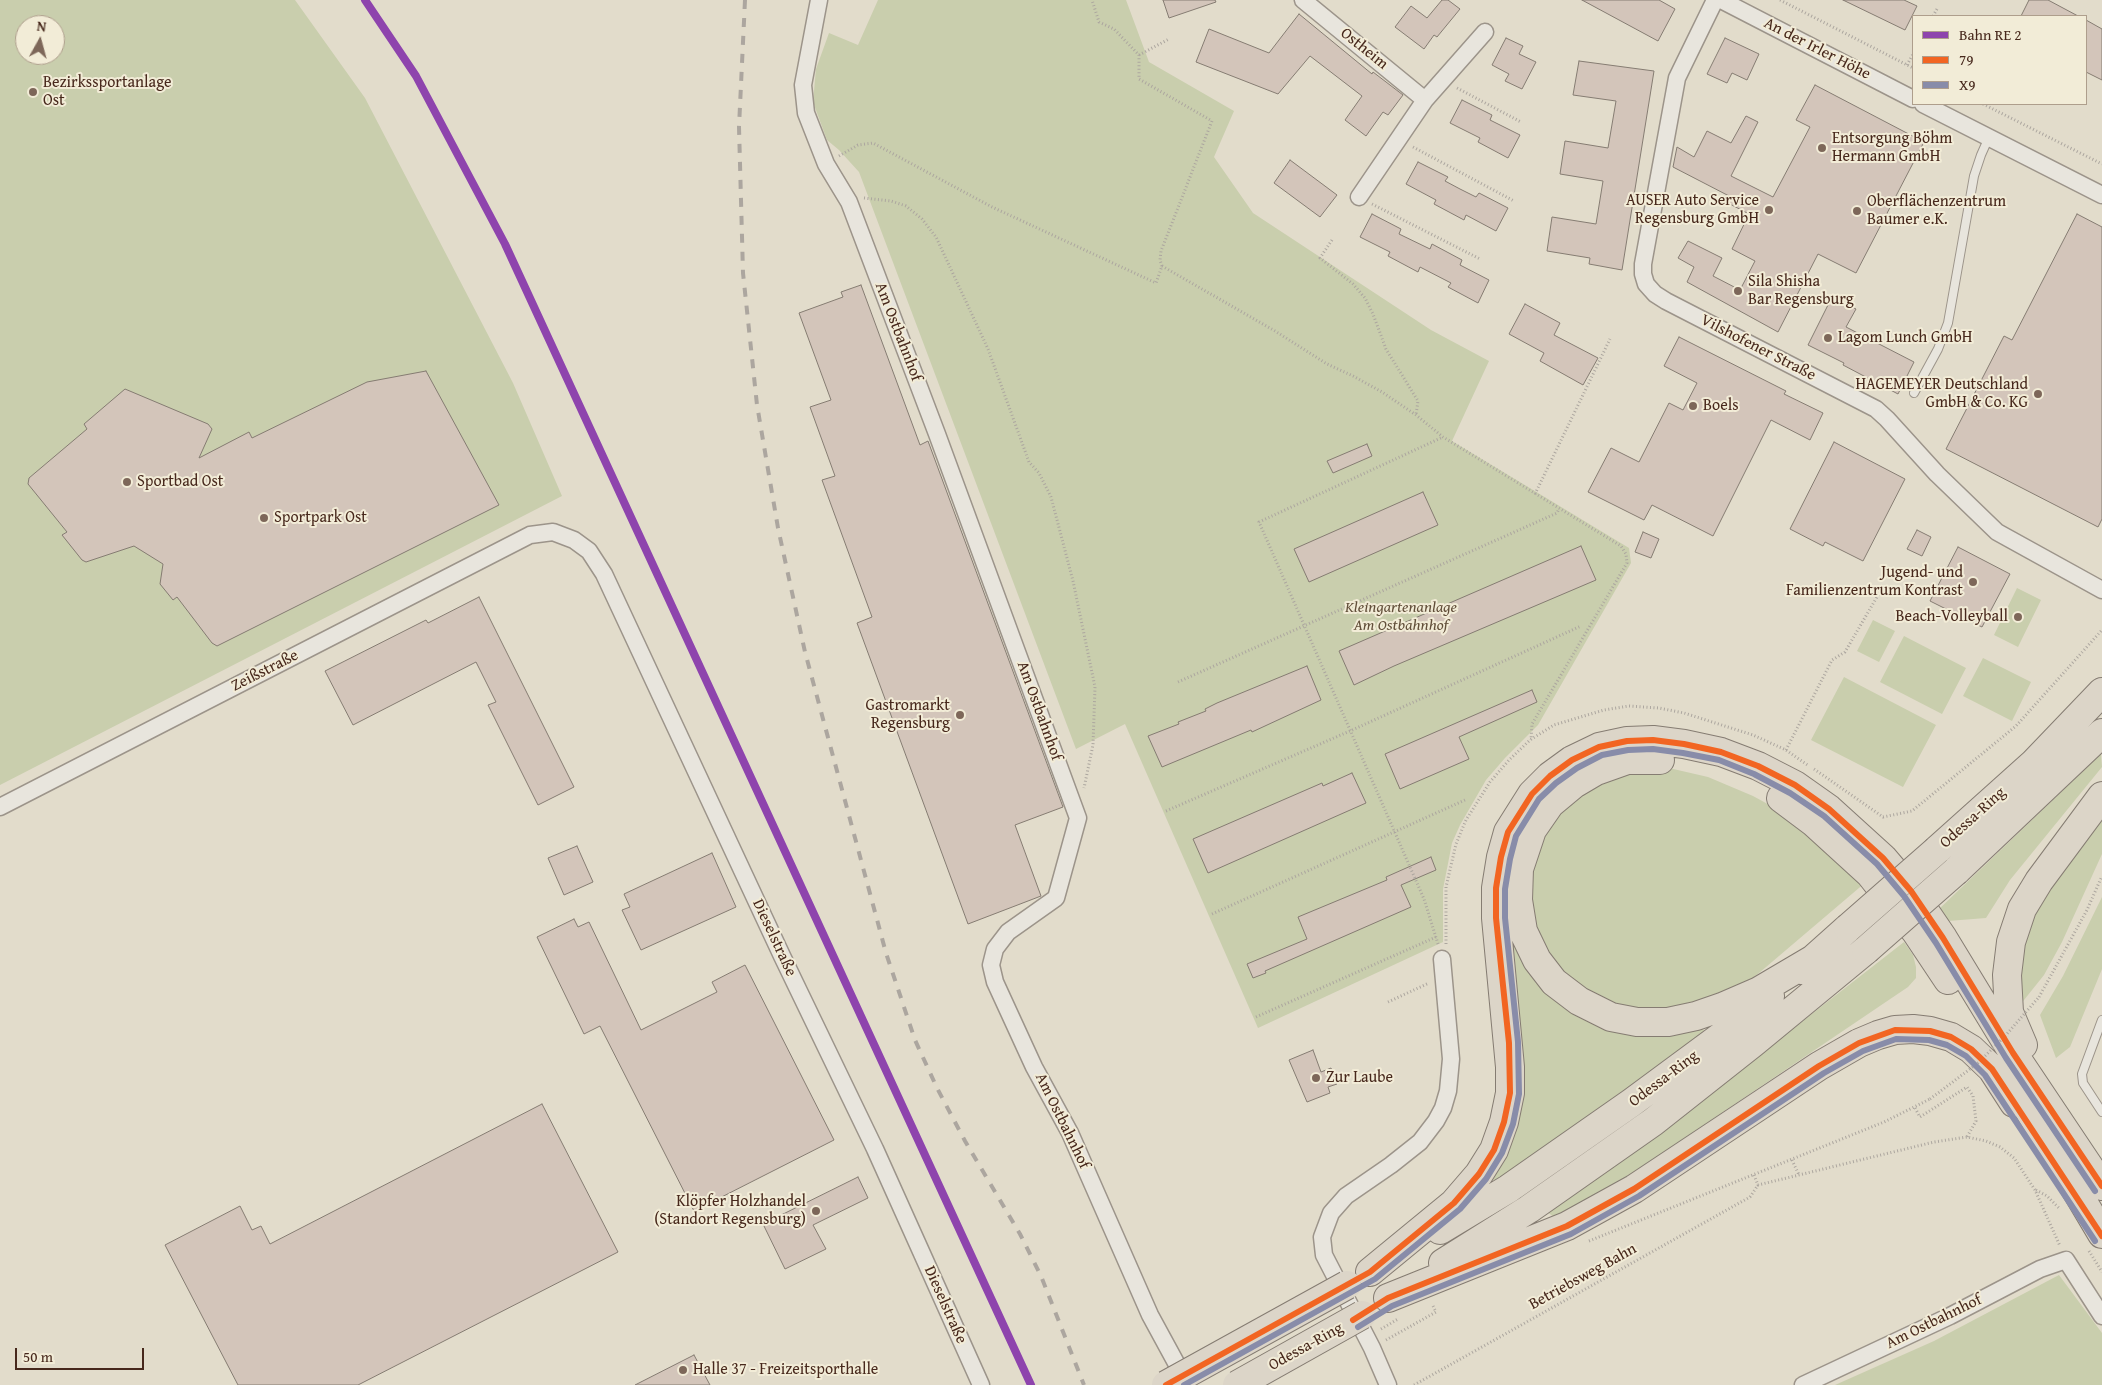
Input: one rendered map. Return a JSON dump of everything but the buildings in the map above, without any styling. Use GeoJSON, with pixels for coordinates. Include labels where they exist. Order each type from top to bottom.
{"type":"FeatureCollection","features":[{"type":"Feature","properties":{"kind":"highway","name":"Odessa-Ring"},"geometry":{"type":"LineString","coordinates":[[1166,1385],[1370,1272],[1508,1189],[1631,1103],[1731,1029],[1815,958],[2034,762],[2102,692]]}},
{"type":"Feature","properties":{"kind":"highway","name":"Odessa-Ring"},"geometry":{"type":"LineString","coordinates":[[1237,1385],[1362,1315],[1529,1209],[1653,1122],[1866,950],[1956,871],[2102,733]]}},
{"type":"Feature","properties":{"kind":"highway"},"geometry":{"type":"LineString","coordinates":[[1370,1272],[1454,1202],[1479,1174],[1494,1150],[1504,1122],[1510,1093],[1510,1067],[1496,918],[1496,888],[1501,857],[1508,832],[1532,794],[1550,776],[1572,760],[1599,747],[1627,741],[1653,740],[1684,744],[1721,752],[1758,766],[1795,785],[1828,809],[1884,858],[1911,891],[1943,938],[2013,1053],[2061,1122],[2102,1186]]}},
{"type":"Feature","properties":{"kind":"highway"},"geometry":{"type":"LineString","coordinates":[[1815,958],[1758,991],[1722,1008],[1696,1016],[1668,1022],[1637,1022],[1611,1017],[1579,1002],[1554,982],[1537,960],[1523,931],[1518,900],[1519,868],[1532,830],[1550,804],[1574,784],[1596,771],[1627,760],[1652,759],[1681,762],[1716,770],[1752,782],[1785,800],[1813,822],[1870,874],[1916,932],[1996,1054],[2102,1235]]}},
{"type":"Feature","properties":{"kind":"highway"},"geometry":{"type":"LineString","coordinates":[[2061,1122],[2021,1041],[2010,1012],[2007,975],[2011,942],[2022,909],[2038,881],[2102,796]]}},
{"type":"Feature","properties":{"kind":"highway"},"geometry":{"type":"LineString","coordinates":[[1388,1298],[1575,1222],[1634,1189],[1819,1066],[1859,1043],[1895,1030],[1930,1031],[1951,1037],[1971,1049],[1992,1069],[2102,1235]]}},
{"type":"Feature","properties":{"kind":"street","name":"Am Ostbahnhof"},"geometry":{"type":"LineString","coordinates":[[820,0],[803,85],[806,113],[826,164],[849,202],[941,443],[1078,818],[1056,898],[1008,932],[994,949],[991,965],[994,982],[1034,1067],[1070,1133],[1150,1315],[1188,1385]]}},
{"type":"Feature","properties":{"kind":"street","name":"Ostheim"},"geometry":{"type":"LineString","coordinates":[[1303,0],[1425,100]]}},
{"type":"Feature","properties":{"kind":"street","name":"Vilshofener Straße"},"geometry":{"type":"LineString","coordinates":[[1715,0],[1678,78],[1643,264],[1646,284],[1655,294],[1666,301],[1876,409],[1888,419],[1937,474],[1997,532],[2102,590]]}},
{"type":"Feature","properties":{"kind":"street","name":"An der Irler Höhe"},"geometry":{"type":"LineString","coordinates":[[1721,0],[1912,98]]}},
{"type":"Feature","properties":{"kind":"street"},"geometry":{"type":"LineString","coordinates":[[1359,197],[1425,100],[1485,32]]}},
{"type":"Feature","properties":{"kind":"street"},"geometry":{"type":"LineString","coordinates":[[1925,105],[2102,195]]}},
{"type":"Feature","properties":{"kind":"street","name":"Dieselstraße"},"geometry":{"type":"LineString","coordinates":[[530,534],[552,532],[574,540],[589,552],[604,574],[782,956],[875,1149],[981,1385]]}},
{"type":"Feature","properties":{"kind":"street","name":"Zeißstraße"},"geometry":{"type":"LineString","coordinates":[[0,807],[530,534]]}},
{"type":"Feature","properties":{"kind":"street"},"geometry":{"type":"LineString","coordinates":[[1388,1385],[1372,1348],[1324,1255],[1322,1238],[1331,1213],[1346,1196],[1420,1142],[1443,1108],[1448,1091],[1451,1059],[1442,959]]}},
{"type":"Feature","properties":{"kind":"street","name":"Am Ostbahnhof"},"geometry":{"type":"LineString","coordinates":[[1803,1385],[1950,1316],[2040,1269],[2066,1260]]}},
{"type":"Feature","properties":{"kind":"street"},"geometry":{"type":"LineString","coordinates":[[2066,1260],[2102,1316]]}},
{"type":"Feature","properties":{"kind":"lane"},"geometry":{"type":"LineString","coordinates":[[1914,393],[1938,349],[1948,324],[1974,176],[1989,137]]}},
{"type":"Feature","properties":{"kind":"lane"},"geometry":{"type":"LineString","coordinates":[[2102,1020],[2082,1074],[2083,1084],[2102,1112]]}},
{"type":"Feature","properties":{"kind":"path"},"geometry":{"type":"LineString","coordinates":[[826,164],[858,145],[873,143],[992,207],[1156,283],[1162,266],[1160,260],[1161,251],[1212,121],[1139,79],[1139,55],[1114,29],[1099,22],[1092,0]]}},
{"type":"Feature","properties":{"kind":"path"},"geometry":{"type":"LineString","coordinates":[[1780,0],[1912,68]]}},
{"type":"Feature","properties":{"kind":"path"},"geometry":{"type":"LineString","coordinates":[[1934,15],[1937,9]]}},
{"type":"Feature","properties":{"kind":"path"},"geometry":{"type":"LineString","coordinates":[[1139,55],[1169,39]]}},
{"type":"Feature","properties":{"kind":"path"},"geometry":{"type":"LineString","coordinates":[[1907,65],[1912,56]]}},
{"type":"Feature","properties":{"kind":"path"},"geometry":{"type":"LineString","coordinates":[[1442,80],[1476,100],[1521,122]]}},
{"type":"Feature","properties":{"kind":"path"},"geometry":{"type":"LineString","coordinates":[[1985,105],[2102,164]]}},
{"type":"Feature","properties":{"kind":"path"},"geometry":{"type":"LineString","coordinates":[[1397,139],[1514,201]]}},
{"type":"Feature","properties":{"kind":"path"},"geometry":{"type":"LineString","coordinates":[[1359,197],[1480,259]]}},
{"type":"Feature","properties":{"kind":"path"},"geometry":{"type":"LineString","coordinates":[[849,202],[866,198],[891,201],[906,206],[922,219],[936,237],[988,349],[1029,462],[1039,473],[1051,497],[1072,581],[1095,687],[1093,745],[1082,795]]}},
{"type":"Feature","properties":{"kind":"path"},"geometry":{"type":"LineString","coordinates":[[1332,240],[1320,258],[1353,284],[1365,298],[1386,349],[1418,402],[1416,415]]}},
{"type":"Feature","properties":{"kind":"path"},"geometry":{"type":"LineString","coordinates":[[1162,266],[1275,331],[1326,364],[1382,392],[1416,415],[1442,437],[1621,546],[1626,554],[1627,563],[1532,724],[1530,740]]}},
{"type":"Feature","properties":{"kind":"path"},"geometry":{"type":"LineString","coordinates":[[1535,494],[1610,339]]}},
{"type":"Feature","properties":{"kind":"path"},"geometry":{"type":"LineString","coordinates":[[1442,437],[1259,522],[1424,900],[1442,959]]}},
{"type":"Feature","properties":{"kind":"path"},"geometry":{"type":"LineString","coordinates":[[1178,682],[1557,514],[1559,509]]}},
{"type":"Feature","properties":{"kind":"path"},"geometry":{"type":"LineString","coordinates":[[1786,750],[1832,660],[1845,652],[1885,582]]}},
{"type":"Feature","properties":{"kind":"path"},"geometry":{"type":"LineString","coordinates":[[1166,811],[1350,731],[1581,626]]}},
{"type":"Feature","properties":{"kind":"path"},"geometry":{"type":"LineString","coordinates":[[1212,914],[1465,800]]}},
{"type":"Feature","properties":{"kind":"path"},"geometry":{"type":"LineString","coordinates":[[1799,1175],[1792,1160],[1915,1108],[1978,1063],[2006,1036],[2039,997],[2087,910],[2102,876]]}},
{"type":"Feature","properties":{"kind":"path"},"geometry":{"type":"LineString","coordinates":[[1256,1017],[1436,937]]}},
{"type":"Feature","properties":{"kind":"path"},"geometry":{"type":"LineString","coordinates":[[1388,1002],[1444,976]]}},
{"type":"Feature","properties":{"kind":"path"},"geometry":{"type":"LineString","coordinates":[[1915,1108],[1920,1117],[1967,1087],[1973,1096],[1976,1121],[1967,1138]]}},
{"type":"Feature","properties":{"kind":"path"},"geometry":{"type":"LineString","coordinates":[[1758,1185],[1934,1142],[1967,1138],[1993,1144],[2014,1158],[2035,1190],[2066,1260]]}},
{"type":"Feature","properties":{"kind":"path","name":"Betriebsweg Bahn"},"geometry":{"type":"LineString","coordinates":[[1414,1385],[1750,1197],[1758,1185],[1754,1175],[1792,1160]]}},
{"type":"Feature","properties":{"kind":"path"},"geometry":{"type":"LineString","coordinates":[[1382,1342],[1436,1312],[1432,1303]]}},
{"type":"Feature","properties":{"kind":"green space"},"geometry":{"type":"Polygon","coordinates":[[[0,0],[295,0],[365,98],[513,383],[562,496],[0,785],[0,0]]]}},
{"type":"Feature","properties":{"kind":"green space","name":"Kleingartenanlage Am Ostbahnhof"},"geometry":{"type":"Polygon","coordinates":[[[878,0],[1126,0],[1149,62],[1234,111],[1214,157],[1253,213],[1431,330],[1489,361],[1452,441],[1629,548],[1631,563],[1538,725],[1486,780],[1460,825],[1452,843],[1443,889],[1443,942],[1258,1028],[1125,724],[1076,749],[859,172],[827,140],[813,102],[816,69],[829,33],[858,45],[878,0]]]}},
{"type":"Feature","properties":{"kind":"green space","name":"Beach-Volleyball"},"geometry":{"type":"Polygon","coordinates":[[[2017,588],[2041,600],[2018,647],[1994,635],[2017,588]]]}},
{"type":"Feature","properties":{"kind":"green space"},"geometry":{"type":"Polygon","coordinates":[[[1873,620],[1895,631],[1879,662],[1857,651],[1873,620]]]}},
{"type":"Feature","properties":{"kind":"green space"},"geometry":{"type":"Polygon","coordinates":[[[1904,636],[1966,668],[1942,714],[1880,682],[1904,636]]]}},
{"type":"Feature","properties":{"kind":"green space"},"geometry":{"type":"Polygon","coordinates":[[[1983,658],[2031,682],[2012,721],[1963,696],[1983,658]]]}},
{"type":"Feature","properties":{"kind":"green space"},"geometry":{"type":"Polygon","coordinates":[[[1844,677],[1936,725],[1903,787],[1811,740],[1844,677]]]}},
{"type":"Feature","properties":{"kind":"green space"},"geometry":{"type":"Polygon","coordinates":[[[2101,754],[2102,767],[2010,880],[1986,918],[1948,921],[1938,910],[2101,754]]]}},
{"type":"Feature","properties":{"kind":"green space"},"geometry":{"type":"Polygon","coordinates":[[[1669,768],[1708,777],[1753,796],[1775,808],[1866,882],[1734,992],[1680,1012],[1621,1009],[1578,988],[1546,957],[1529,916],[1535,847],[1573,795],[1627,771],[1669,768]]]}},
{"type":"Feature","properties":{"kind":"green space"},"geometry":{"type":"Polygon","coordinates":[[[2102,811],[2102,854],[2062,942],[2044,975],[2016,1010],[2019,974],[2026,937],[2040,903],[2102,811]]]}},
{"type":"Feature","properties":{"kind":"green space"},"geometry":{"type":"Polygon","coordinates":[[[2102,897],[2102,969],[2070,1047],[2056,1058],[2040,1015],[2063,976],[2102,897]]]}},
{"type":"Feature","properties":{"kind":"green space"},"geometry":{"type":"Polygon","coordinates":[[[1504,918],[1559,998],[1700,1025],[1705,1032],[1639,1083],[1496,1182],[1488,1175],[1498,1160],[1504,918]]]}},
{"type":"Feature","properties":{"kind":"green space"},"geometry":{"type":"Polygon","coordinates":[[[1904,942],[1913,955],[1916,967],[1916,978],[1908,987],[1603,1193],[1555,1218],[1546,1211],[1676,1120],[1904,942]]]}},
{"type":"Feature","properties":{"kind":"green space"},"geometry":{"type":"Polygon","coordinates":[[[2059,1275],[2102,1333],[2102,1385],[1835,1385],[1934,1341],[2059,1275]]]}},
{"type":"Feature","properties":{"kind":"railway"},"geometry":{"type":"LineString","coordinates":[[745,0],[739,127],[743,273],[757,405],[778,528],[805,652],[886,953],[915,1040],[937,1088],[965,1141],[1020,1234],[1041,1276],[1084,1385]]}},
{"type":"Feature","properties":{"kind":"transit line"},"geometry":{"type":"LineString","coordinates":[[365,0],[416,76],[505,244],[1031,1385]]}},
{"type":"Feature","properties":{"kind":"transit line","name":"79"},"geometry":{"type":"LineString","coordinates":[[1166,1385],[1370,1272],[1454,1203],[1479,1174],[1494,1150],[1504,1122],[1510,1093],[1509,1043],[1496,918],[1496,888],[1501,857],[1508,832],[1532,794],[1550,776],[1572,760],[1599,747],[1627,741],[1653,740],[1684,744],[1721,752],[1758,766],[1795,785],[1829,809],[1883,858],[1911,891],[1943,938],[2013,1053],[2102,1186]]}},
{"type":"Feature","properties":{"kind":"transit line","name":"X9"},"geometry":{"type":"LineString","coordinates":[[1184,1385],[1375,1279],[1460,1209],[1486,1179],[1502,1153],[1513,1124],[1519,1094],[1518,1042],[1505,918],[1505,889],[1516,836],[1539,799],[1556,783],[1577,768],[1602,755],[1628,750],[1653,749],[1719,760],[1754,774],[1790,793],[1824,816],[1877,864],[1904,896],[1936,943],[2006,1058],[2095,1191]]}},
{"type":"Feature","properties":{"kind":"transit line","name":"79"},"geometry":{"type":"LineString","coordinates":[[1353,1320],[1388,1298],[1567,1226],[1634,1189],[1819,1066],[1859,1043],[1895,1030],[1930,1031],[1951,1037],[1971,1049],[1992,1069],[2102,1236]]}},
{"type":"Feature","properties":{"kind":"transit line","name":"X9"},"geometry":{"type":"LineString","coordinates":[[1358,1327],[1392,1306],[1571,1234],[1639,1196],[1824,1073],[1863,1051],[1896,1039],[1929,1040],[1947,1045],[1966,1056],[1985,1075],[2095,1241]]}},
{"type":"Feature","properties":{"kind":"place","name":"Bezirkssportanlage Ost"},"geometry":{"type":"Point","coordinates":[33,92]}},
{"type":"Feature","properties":{"kind":"place","name":"Entsorgung Böhm Hermann GmbH"},"geometry":{"type":"Point","coordinates":[1822,148]}},
{"type":"Feature","properties":{"kind":"place","name":"AUSER Auto Service Regensburg GmbH"},"geometry":{"type":"Point","coordinates":[1769,210]}},
{"type":"Feature","properties":{"kind":"place","name":"Oberflächenzentrum Baumer e.K."},"geometry":{"type":"Point","coordinates":[1857,211]}},
{"type":"Feature","properties":{"kind":"place","name":"Sila Shisha Bar Regensburg"},"geometry":{"type":"Point","coordinates":[1738,291]}},
{"type":"Feature","properties":{"kind":"place","name":"Lagom Lunch GmbH"},"geometry":{"type":"Point","coordinates":[1828,338]}},
{"type":"Feature","properties":{"kind":"place","name":"HAGEMEYER Deutschland GmbH & Co. KG"},"geometry":{"type":"Point","coordinates":[2038,394]}},
{"type":"Feature","properties":{"kind":"place","name":"Boels"},"geometry":{"type":"Point","coordinates":[1693,406]}},
{"type":"Feature","properties":{"kind":"place","name":"Sportbad Ost"},"geometry":{"type":"Point","coordinates":[127,482]}},
{"type":"Feature","properties":{"kind":"place","name":"Sportpark Ost"},"geometry":{"type":"Point","coordinates":[264,518]}},
{"type":"Feature","properties":{"kind":"place","name":"Jugend- und Familienzentrum Kontrast"},"geometry":{"type":"Point","coordinates":[1973,582]}},
{"type":"Feature","properties":{"kind":"place","name":"Beach-Volleyball"},"geometry":{"type":"Point","coordinates":[2018,617]}},
{"type":"Feature","properties":{"kind":"place","name":"Gastromarkt Regensburg"},"geometry":{"type":"Point","coordinates":[960,715]}},
{"type":"Feature","properties":{"kind":"place","name":"Zur Laube"},"geometry":{"type":"Point","coordinates":[1316,1078]}},
{"type":"Feature","properties":{"kind":"place","name":"Klöpfer Holzhandel (Standort Regensburg)"},"geometry":{"type":"Point","coordinates":[816,1211]}},
{"type":"Feature","properties":{"kind":"place","name":"Halle 37 - Freizeitsporthalle"},"geometry":{"type":"Point","coordinates":[683,1370]}}]}
